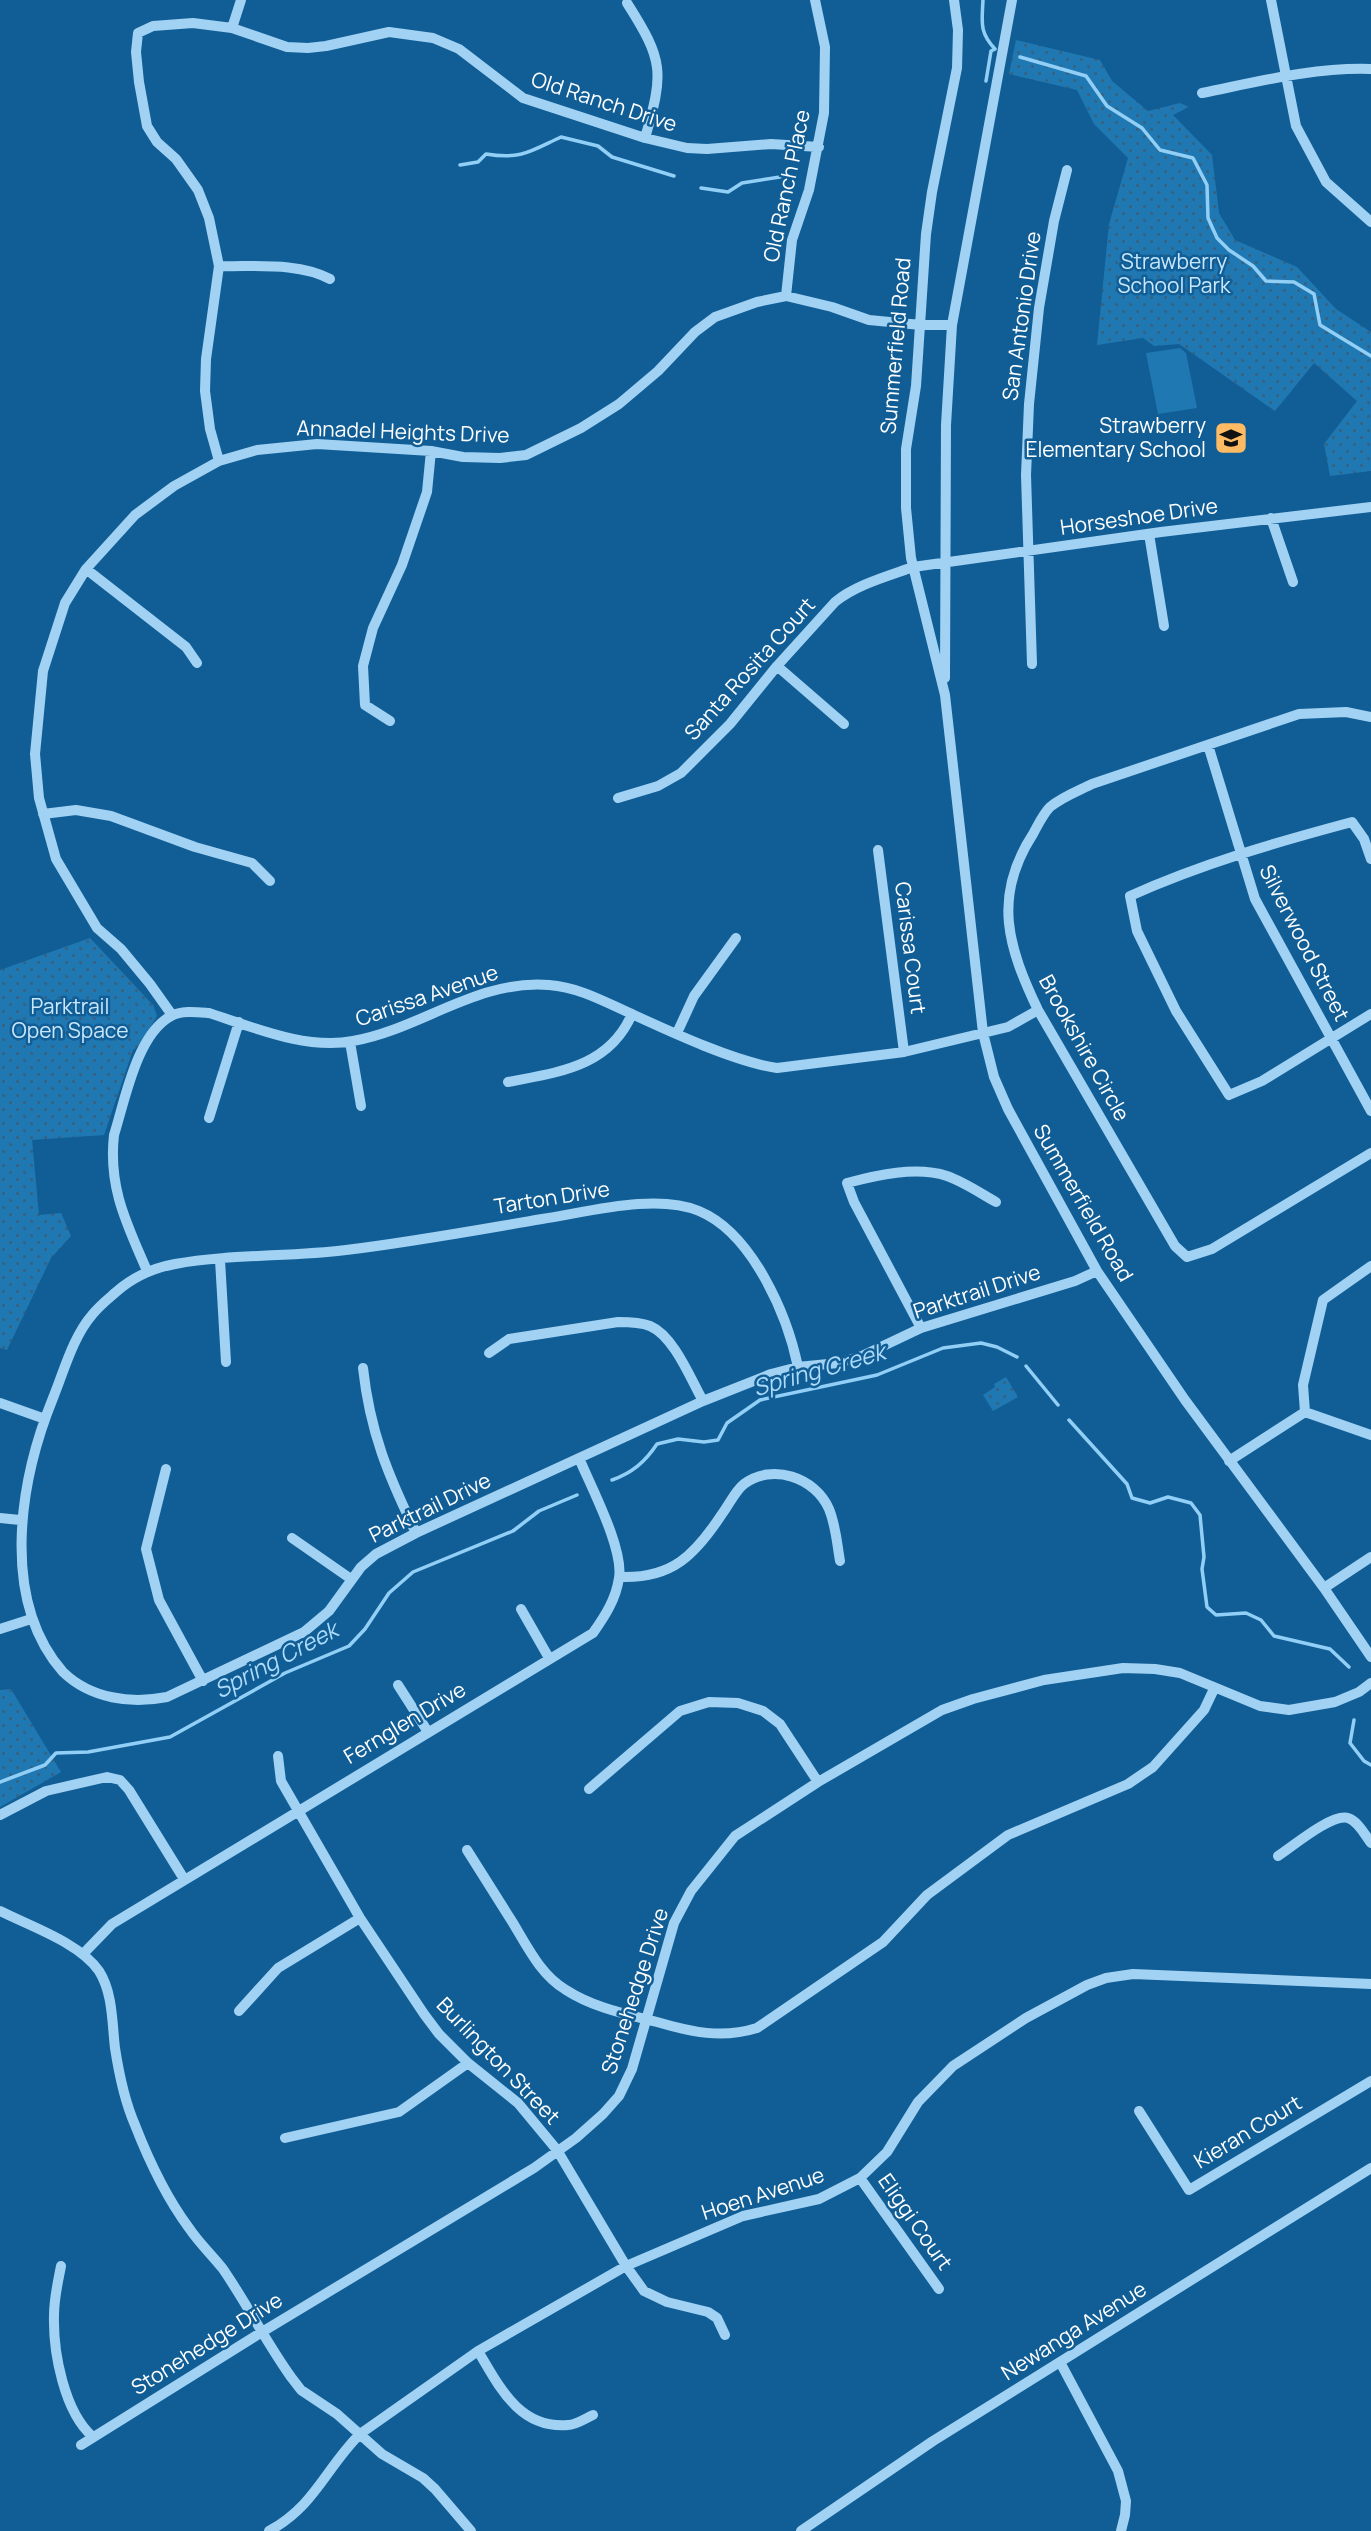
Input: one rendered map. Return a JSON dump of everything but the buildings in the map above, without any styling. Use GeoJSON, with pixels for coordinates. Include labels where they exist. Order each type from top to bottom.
{"type":"FeatureCollection","features":[{"type":"Feature","properties":{"kind":"street"},"geometry":{"type":"LineString","coordinates":[[232,28],[241,0]]}},
{"type":"Feature","properties":{"kind":"street","name":"Old Ranch Place"},"geometry":{"type":"LineString","coordinates":[[786,296],[792,240],[809,190],[824,113],[825,47],[815,0]]}},
{"type":"Feature","properties":{"kind":"street","name":"Summerfield Road"},"geometry":{"type":"LineString","coordinates":[[945,695],[913,567],[906,508],[906,449],[916,386],[923,257],[932,192],[957,68],[958,30],[954,0]]}},
{"type":"Feature","properties":{"kind":"street","name":"Summerfield Road"},"geometry":{"type":"LineString","coordinates":[[1012,0],[952,325],[946,425],[945,695],[983,1033],[994,1077],[1008,1109],[1097,1271],[1185,1400],[1324,1588],[1371,1657]]}},
{"type":"Feature","properties":{"kind":"street"},"geometry":{"type":"LineString","coordinates":[[1271,0],[1296,126],[1326,182],[1371,222]]}},
{"type":"Feature","properties":{"kind":"street"},"geometry":{"type":"LineString","coordinates":[[627,3],[649,37],[657,59],[658,94],[645,138]]}},
{"type":"Feature","properties":{"kind":"street","name":"Old Ranch Drive"},"geometry":{"type":"LineString","coordinates":[[219,266],[209,218],[198,190],[176,159],[157,142],[147,126],[136,52],[138,33],[153,26],[193,23],[232,28],[286,47],[326,46],[389,32],[433,38],[459,49],[523,98],[645,138],[687,148],[771,144],[819,147]]}},
{"type":"Feature","properties":{"kind":"street"},"geometry":{"type":"LineString","coordinates":[[1202,93],[1287,76],[1346,68],[1371,69]]}},
{"type":"Feature","properties":{"kind":"street","name":"San Antonio Drive"},"geometry":{"type":"LineString","coordinates":[[1032,664],[1026,475],[1028,404],[1039,308],[1054,221],[1067,170]]}},
{"type":"Feature","properties":{"kind":"street"},"geometry":{"type":"LineString","coordinates":[[219,461],[210,429],[205,391],[205,359],[219,266],[301,269],[315,271],[330,279]]}},
{"type":"Feature","properties":{"kind":"street","name":"Annadel Heights Drive"},"geometry":{"type":"LineString","coordinates":[[172,1015],[121,949],[97,928],[56,859],[39,798],[35,754],[43,671],[65,603],[86,569],[135,515],[174,486],[219,461],[257,450],[317,444],[431,451],[463,457],[500,458],[527,455],[581,428],[620,404],[658,371],[695,332],[715,317],[757,302],[786,296],[832,307],[869,320],[952,325]]}},
{"type":"Feature","properties":{"kind":"street"},"geometry":{"type":"LineString","coordinates":[[390,721],[365,705],[363,666],[373,628],[402,565],[427,492],[431,451]]}},
{"type":"Feature","properties":{"kind":"street","name":"Horseshoe Drive"},"geometry":{"type":"LineString","coordinates":[[913,567],[1371,507]]}},
{"type":"Feature","properties":{"kind":"street"},"geometry":{"type":"LineString","coordinates":[[1271,518],[1293,582]]}},
{"type":"Feature","properties":{"kind":"street"},"geometry":{"type":"LineString","coordinates":[[1149,534],[1164,626]]}},
{"type":"Feature","properties":{"kind":"street","name":"Santa Rosita Court"},"geometry":{"type":"LineString","coordinates":[[618,798],[658,786],[681,773],[730,724],[777,666],[844,595],[913,567]]}},
{"type":"Feature","properties":{"kind":"street"},"geometry":{"type":"LineString","coordinates":[[86,569],[187,647],[197,663]]}},
{"type":"Feature","properties":{"kind":"street"},"geometry":{"type":"LineString","coordinates":[[777,666],[845,724]]}},
{"type":"Feature","properties":{"kind":"street","name":"Brookshire Circle"},"geometry":{"type":"LineString","coordinates":[[1371,717],[1346,712],[1299,714],[1092,784],[1049,808],[1022,850],[1013,873],[1008,898],[1008,924],[1013,950],[1038,1010],[1175,1246],[1187,1257],[1212,1249],[1371,1153]]}},
{"type":"Feature","properties":{"kind":"street","name":"Silverwood Street"},"geometry":{"type":"LineString","coordinates":[[1208,744],[1255,899],[1371,1111]]}},
{"type":"Feature","properties":{"kind":"street"},"geometry":{"type":"LineString","coordinates":[[43,814],[76,810],[111,816],[195,847],[252,863],[270,881]]}},
{"type":"Feature","properties":{"kind":"street"},"geometry":{"type":"LineString","coordinates":[[1371,859],[1364,839],[1352,822],[1240,855],[1163,881],[1130,896],[1137,931],[1171,1000],[1229,1095],[1262,1081],[1371,1014]]}},
{"type":"Feature","properties":{"kind":"street","name":"Carissa Court"},"geometry":{"type":"LineString","coordinates":[[878,850],[904,1052]]}},
{"type":"Feature","properties":{"kind":"street"},"geometry":{"type":"LineString","coordinates":[[677,1033],[694,996],[736,938]]}},
{"type":"Feature","properties":{"kind":"street","name":"Carissa Avenue"},"geometry":{"type":"LineString","coordinates":[[172,1015],[201,1012],[303,1041],[350,1042],[383,1034],[489,991],[547,985],[578,991],[761,1066],[777,1068],[904,1052],[1008,1027],[1038,1010]]}},
{"type":"Feature","properties":{"kind":"street"},"geometry":{"type":"LineString","coordinates":[[508,1082],[551,1074],[583,1064],[615,1042],[632,1014]]}},
{"type":"Feature","properties":{"kind":"street"},"geometry":{"type":"LineString","coordinates":[[147,1271],[116,1195],[111,1160],[114,1135],[143,1046],[157,1027],[172,1015]]}},
{"type":"Feature","properties":{"kind":"street"},"geometry":{"type":"LineString","coordinates":[[209,1118],[239,1022]]}},
{"type":"Feature","properties":{"kind":"street"},"geometry":{"type":"LineString","coordinates":[[350,1042],[361,1106]]}},
{"type":"Feature","properties":{"kind":"street"},"geometry":{"type":"LineString","coordinates":[[921,1328],[853,1202],[847,1184],[868,1177],[930,1172],[947,1176],[996,1202]]}},
{"type":"Feature","properties":{"kind":"street","name":"Tarton Drive"},"geometry":{"type":"LineString","coordinates":[[147,1271],[177,1264],[348,1250],[629,1205],[687,1206],[719,1221],[747,1250],[784,1317],[798,1367]]}},
{"type":"Feature","properties":{"kind":"street"},"geometry":{"type":"LineString","coordinates":[[220,1260],[226,1362]]}},
{"type":"Feature","properties":{"kind":"street"},"geometry":{"type":"LineString","coordinates":[[1305,1412],[1303,1385],[1323,1300],[1371,1266]]}},
{"type":"Feature","properties":{"kind":"street","name":"Parktrail Drive"},"geometry":{"type":"LineString","coordinates":[[147,1271],[120,1289],[92,1315],[79,1335],[33,1452],[20,1520],[18,1578],[28,1620],[38,1642],[59,1669],[81,1686],[117,1699],[149,1700],[167,1697],[304,1632],[329,1611],[351,1579],[376,1554],[703,1401],[771,1374],[798,1367],[838,1363],[862,1356],[921,1328],[1075,1281],[1097,1271]]}},
{"type":"Feature","properties":{"kind":"street"},"geometry":{"type":"LineString","coordinates":[[489,1353],[509,1339],[618,1322],[634,1322],[651,1326],[663,1334],[703,1401]]}},
{"type":"Feature","properties":{"kind":"street"},"geometry":{"type":"LineString","coordinates":[[363,1368],[372,1426],[379,1449],[416,1533]]}},
{"type":"Feature","properties":{"kind":"street"},"geometry":{"type":"LineString","coordinates":[[0,1403],[44,1419]]}},
{"type":"Feature","properties":{"kind":"street"},"geometry":{"type":"LineString","coordinates":[[1305,1412],[1371,1435]]}},
{"type":"Feature","properties":{"kind":"street"},"geometry":{"type":"LineString","coordinates":[[1229,1461],[1305,1412]]}},
{"type":"Feature","properties":{"kind":"street"},"geometry":{"type":"LineString","coordinates":[[579,1458],[617,1550],[620,1577],[647,1577],[666,1571],[688,1558],[706,1538],[741,1486],[767,1473],[784,1474],[801,1480],[828,1506],[835,1526],[840,1561]]}},
{"type":"Feature","properties":{"kind":"street"},"geometry":{"type":"LineString","coordinates":[[166,1469],[146,1549],[159,1600],[203,1681]]}},
{"type":"Feature","properties":{"kind":"street"},"geometry":{"type":"LineString","coordinates":[[0,1518],[20,1520]]}},
{"type":"Feature","properties":{"kind":"street"},"geometry":{"type":"LineString","coordinates":[[292,1538],[351,1579]]}},
{"type":"Feature","properties":{"kind":"street"},"geometry":{"type":"LineString","coordinates":[[1324,1588],[1371,1557]]}},
{"type":"Feature","properties":{"kind":"street","name":"Fernglen Drive"},"geometry":{"type":"LineString","coordinates":[[84,1954],[112,1924],[593,1633],[606,1615],[620,1577]]}},
{"type":"Feature","properties":{"kind":"street"},"geometry":{"type":"LineString","coordinates":[[521,1609],[549,1658]]}},
{"type":"Feature","properties":{"kind":"street"},"geometry":{"type":"LineString","coordinates":[[0,1629],[28,1620]]}},
{"type":"Feature","properties":{"kind":"street","name":"Stonehedge Drive"},"geometry":{"type":"LineString","coordinates":[[82,2445],[262,2332],[534,2168],[576,2138],[619,2096],[632,2069],[674,1923],[691,1891],[735,1836],[818,1782],[943,1710],[1044,1680],[1123,1668],[1155,1669],[1180,1673],[1260,1706],[1289,1710],[1335,1702],[1359,1692],[1371,1683]]}},
{"type":"Feature","properties":{"kind":"street"},"geometry":{"type":"LineString","coordinates":[[398,1685],[428,1732]]}},
{"type":"Feature","properties":{"kind":"street"},"geometry":{"type":"LineString","coordinates":[[467,1850],[542,1971],[554,1982],[588,2002],[647,2020],[712,2035],[738,2034],[757,2028],[883,1942],[928,1895],[1008,1835],[1128,1784],[1153,1767],[1203,1710],[1214,1689]]}},
{"type":"Feature","properties":{"kind":"street"},"geometry":{"type":"LineString","coordinates":[[589,1789],[680,1712],[709,1702],[738,1703],[764,1711],[780,1724],[818,1782]]}},
{"type":"Feature","properties":{"kind":"street","name":"Burlington Street"},"geometry":{"type":"LineString","coordinates":[[278,1756],[281,1781],[360,1918],[439,2034],[468,2063],[518,2103],[557,2150],[626,2266],[644,2291],[667,2302],[708,2312],[717,2318],[725,2334]]}},
{"type":"Feature","properties":{"kind":"street"},"geometry":{"type":"LineString","coordinates":[[0,1815],[46,1791],[114,1777],[129,1790],[184,1879]]}},
{"type":"Feature","properties":{"kind":"street"},"geometry":{"type":"LineString","coordinates":[[1278,1856],[1334,1818],[1347,1818],[1359,1826],[1371,1843]]}},
{"type":"Feature","properties":{"kind":"street"},"geometry":{"type":"LineString","coordinates":[[0,1911],[84,1954],[104,1981],[124,2091],[133,2122],[149,2159],[183,2220],[222,2268],[281,2363],[301,2390],[337,2414],[382,2454],[423,2478],[471,2531]]}},
{"type":"Feature","properties":{"kind":"street"},"geometry":{"type":"LineString","coordinates":[[239,2011],[278,1968],[360,1918]]}},
{"type":"Feature","properties":{"kind":"street","name":"Hoen Avenue"},"geometry":{"type":"LineString","coordinates":[[269,2531],[287,2521],[304,2506],[316,2493],[345,2449],[360,2434],[478,2351],[626,2266],[743,2216],[819,2199],[860,2178],[887,2152],[918,2102],[953,2066],[1026,2018],[1087,1985],[1106,1978],[1133,1974],[1371,1984]]}},
{"type":"Feature","properties":{"kind":"street"},"geometry":{"type":"LineString","coordinates":[[285,2138],[399,2112],[468,2063]]}},
{"type":"Feature","properties":{"kind":"street","name":"Kieran Court"},"geometry":{"type":"LineString","coordinates":[[1139,2111],[1189,2190],[1371,2081]]}},
{"type":"Feature","properties":{"kind":"street","name":"Newanga Avenue"},"geometry":{"type":"LineString","coordinates":[[801,2531],[933,2441],[1371,2168]]}},
{"type":"Feature","properties":{"kind":"street","name":"Eliggi Court"},"geometry":{"type":"LineString","coordinates":[[860,2178],[939,2289]]}},
{"type":"Feature","properties":{"kind":"street"},"geometry":{"type":"LineString","coordinates":[[61,2266],[54,2312],[54,2341],[71,2404],[84,2429],[93,2437]]}},
{"type":"Feature","properties":{"kind":"street"},"geometry":{"type":"LineString","coordinates":[[478,2351],[507,2400],[526,2414],[547,2424],[570,2425],[593,2415]]}},
{"type":"Feature","properties":{"kind":"street"},"geometry":{"type":"LineString","coordinates":[[1060,2362],[1118,2471],[1126,2501],[1121,2531]]}},
{"type":"Feature","properties":{"kind":"green space","name":"Strawberry School Park"},"geometry":{"type":"Polygon","coordinates":[[[1016,40],[1100,60],[1112,81],[1148,111],[1180,103],[1189,107],[1173,115],[1212,155],[1219,213],[1235,240],[1297,267],[1336,309],[1371,332],[1371,471],[1330,476],[1324,444],[1357,401],[1314,363],[1275,411],[1179,344],[1154,346],[1143,338],[1097,345],[1109,224],[1128,158],[1094,124],[1077,90],[1009,74],[1016,40]]]}},
{"type":"Feature","properties":{"kind":"green space"},"geometry":{"type":"Polygon","coordinates":[[[1180,348],[1186,353],[1197,408],[1158,414],[1146,353],[1180,348]]]}},
{"type":"Feature","properties":{"kind":"green space","name":"Parktrail Open Space"},"geometry":{"type":"Polygon","coordinates":[[[90,938],[153,1005],[157,1016],[139,1046],[133,1050],[104,1135],[32,1140],[39,1215],[61,1213],[71,1236],[51,1258],[7,1350],[0,1348],[0,970],[90,938]]]}},
{"type":"Feature","properties":{"kind":"green space"},"geometry":{"type":"Polygon","coordinates":[[[1006,1377],[1018,1397],[993,1411],[983,1395],[1006,1377]]]}},
{"type":"Feature","properties":{"kind":"green space"},"geometry":{"type":"Polygon","coordinates":[[[11,1689],[61,1772],[0,1807],[0,1690],[11,1689]]]}},
{"type":"Feature","properties":{"kind":"waterway"},"geometry":{"type":"LineString","coordinates":[[983,0],[984,32],[995,49],[991,51],[986,81]]}},
{"type":"Feature","properties":{"kind":"waterway"},"geometry":{"type":"LineString","coordinates":[[1020,57],[1086,76],[1107,106],[1142,128],[1160,150],[1193,158],[1207,185],[1208,218],[1217,238],[1229,250],[1253,266],[1266,281],[1294,282],[1314,294],[1320,325],[1371,356]]}},
{"type":"Feature","properties":{"kind":"waterway"},"geometry":{"type":"LineString","coordinates":[[460,165],[478,162],[486,154],[508,156],[525,153],[561,137],[598,146],[612,157],[674,176]]}},
{"type":"Feature","properties":{"kind":"waterway"},"geometry":{"type":"LineString","coordinates":[[701,188],[728,192],[742,183],[780,177]]}},
{"type":"Feature","properties":{"kind":"waterway","name":"Spring Creek"},"geometry":{"type":"LineString","coordinates":[[612,1480],[638,1466],[657,1444],[678,1439],[704,1442],[718,1440],[727,1423],[760,1400],[877,1375],[943,1348],[981,1343],[1017,1357]]}},
{"type":"Feature","properties":{"kind":"waterway","name":"Spring Creek"},"geometry":{"type":"LineString","coordinates":[[1026,1366],[1058,1405]]}},
{"type":"Feature","properties":{"kind":"waterway","name":"Spring Creek"},"geometry":{"type":"LineString","coordinates":[[1069,1420],[1127,1484],[1132,1498],[1150,1503],[1168,1497],[1191,1503],[1200,1515],[1204,1557],[1202,1569],[1207,1607],[1216,1615],[1246,1613],[1261,1620],[1274,1636],[1330,1649],[1349,1667]]}},
{"type":"Feature","properties":{"kind":"waterway","name":"Spring Creek"},"geometry":{"type":"LineString","coordinates":[[0,1782],[45,1765],[56,1753],[88,1752],[170,1737],[285,1673],[349,1646],[365,1629],[389,1593],[413,1572],[513,1531],[539,1511],[577,1495]]}},
{"type":"Feature","properties":{"kind":"waterway","name":"Spring Creek"},"geometry":{"type":"LineString","coordinates":[[1354,1720],[1350,1743],[1364,1761],[1371,1765]]}},
{"type":"Feature","properties":{"kind":"place","name":"Strawberry Elementary School"},"geometry":{"type":"Point","coordinates":[1231,438]}}]}
